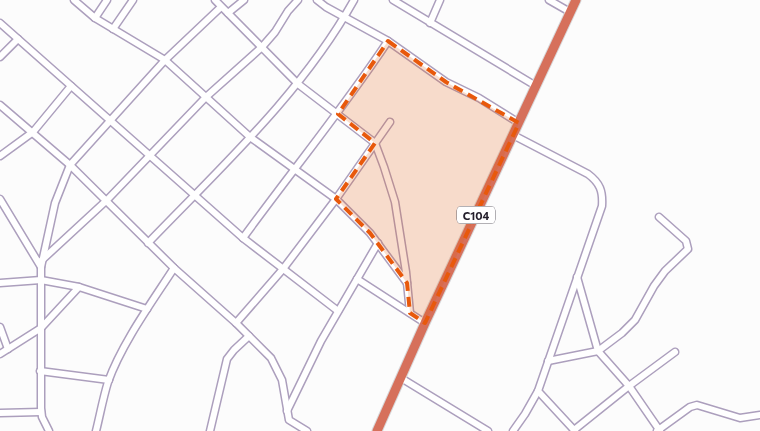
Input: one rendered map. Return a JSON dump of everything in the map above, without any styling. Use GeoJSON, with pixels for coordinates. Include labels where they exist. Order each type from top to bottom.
{"type":"FeatureCollection","features":[{"type":"Feature","properties":{"kind":"highway","name":"C104"},"geometry":{"type":"LineString","coordinates":[[377,431],[576,0]]}},
{"type":"Feature","properties":{"kind":"street"},"geometry":{"type":"LineString","coordinates":[[74,0],[95,18],[165,60],[250,137],[293,170],[336,199],[378,243],[407,283]]}},
{"type":"Feature","properties":{"kind":"street"},"geometry":{"type":"LineString","coordinates":[[95,18],[107,0]]}},
{"type":"Feature","properties":{"kind":"street"},"geometry":{"type":"LineString","coordinates":[[113,29],[133,0]]}},
{"type":"Feature","properties":{"kind":"street"},"geometry":{"type":"LineString","coordinates":[[215,0],[298,84],[375,143],[395,202],[402,239],[410,313]]}},
{"type":"Feature","properties":{"kind":"street"},"geometry":{"type":"LineString","coordinates":[[228,13],[244,0]]}},
{"type":"Feature","properties":{"kind":"street"},"geometry":{"type":"LineString","coordinates":[[42,264],[107,200],[206,97],[262,47],[298,0]]}},
{"type":"Feature","properties":{"kind":"street"},"geometry":{"type":"LineString","coordinates":[[317,0],[326,7],[388,41],[446,82],[479,98],[519,122]]}},
{"type":"Feature","properties":{"kind":"street"},"geometry":{"type":"LineString","coordinates":[[148,243],[298,84],[354,0]]}},
{"type":"Feature","properties":{"kind":"street"},"geometry":{"type":"LineString","coordinates":[[393,0],[536,86]]}},
{"type":"Feature","properties":{"kind":"street"},"geometry":{"type":"LineString","coordinates":[[430,23],[440,0]]}},
{"type":"Feature","properties":{"kind":"street"},"geometry":{"type":"LineString","coordinates":[[550,0],[570,12]]}},
{"type":"Feature","properties":{"kind":"street"},"geometry":{"type":"LineString","coordinates":[[49,431],[41,412],[42,264],[55,203],[70,165],[165,60],[221,7]]}},
{"type":"Feature","properties":{"kind":"street"},"geometry":{"type":"LineString","coordinates":[[0,23],[243,238],[338,312]]}},
{"type":"Feature","properties":{"kind":"street"},"geometry":{"type":"LineString","coordinates":[[0,57],[18,39]]}},
{"type":"Feature","properties":{"kind":"street"},"geometry":{"type":"LineString","coordinates":[[243,238],[293,170],[338,114],[388,41]]}},
{"type":"Feature","properties":{"kind":"street"},"geometry":{"type":"LineString","coordinates":[[0,156],[33,132],[71,86]]}},
{"type":"Feature","properties":{"kind":"street"},"geometry":{"type":"LineString","coordinates":[[0,105],[70,165],[174,268],[249,336],[276,365],[284,387],[286,411],[291,422],[307,431]]}},
{"type":"Feature","properties":{"kind":"street"},"geometry":{"type":"LineString","coordinates":[[236,323],[283,269],[336,199],[390,122]]}},
{"type":"Feature","properties":{"kind":"street"},"geometry":{"type":"LineString","coordinates":[[512,431],[525,414],[538,391],[602,206],[603,195],[601,186],[588,174],[513,135]]}},
{"type":"Feature","properties":{"kind":"street"},"geometry":{"type":"LineString","coordinates":[[0,199],[42,264]]}},
{"type":"Feature","properties":{"kind":"street"},"geometry":{"type":"LineString","coordinates":[[548,361],[598,351],[628,328],[665,271],[688,249],[686,241],[659,217]]}},
{"type":"Feature","properties":{"kind":"street"},"geometry":{"type":"LineString","coordinates":[[286,411],[338,312],[378,243]]}},
{"type":"Feature","properties":{"kind":"street"},"geometry":{"type":"LineString","coordinates":[[96,431],[109,380],[147,309],[174,268]]}},
{"type":"Feature","properties":{"kind":"street"},"geometry":{"type":"LineString","coordinates":[[577,276],[598,351],[629,386],[659,430],[690,407],[697,405],[740,418],[760,415]]}},
{"type":"Feature","properties":{"kind":"street"},"geometry":{"type":"LineString","coordinates":[[357,279],[426,323]]}},
{"type":"Feature","properties":{"kind":"street"},"geometry":{"type":"LineString","coordinates":[[0,283],[41,280],[79,287],[147,309]]}},
{"type":"Feature","properties":{"kind":"street"},"geometry":{"type":"LineString","coordinates":[[0,354],[41,328],[79,287]]}},
{"type":"Feature","properties":{"kind":"street"},"geometry":{"type":"LineString","coordinates":[[0,327],[8,349]]}},
{"type":"Feature","properties":{"kind":"street"},"geometry":{"type":"LineString","coordinates":[[210,431],[227,359],[249,336]]}},
{"type":"Feature","properties":{"kind":"street"},"geometry":{"type":"LineString","coordinates":[[538,391],[575,430],[675,352]]}},
{"type":"Feature","properties":{"kind":"street"},"geometry":{"type":"LineString","coordinates":[[40,371],[109,380]]}},
{"type":"Feature","properties":{"kind":"street"},"geometry":{"type":"LineString","coordinates":[[401,378],[488,431]]}},
{"type":"Feature","properties":{"kind":"street"},"geometry":{"type":"LineString","coordinates":[[0,413],[41,412]]}},
{"type":"Feature","properties":{"kind":"highlighted area"},"geometry":{"type":"Polygon","coordinates":[[[388,41],[446,82],[519,123],[425,323],[410,313],[407,283],[370,233],[336,199],[375,143],[338,114],[388,41]]]}}]}
